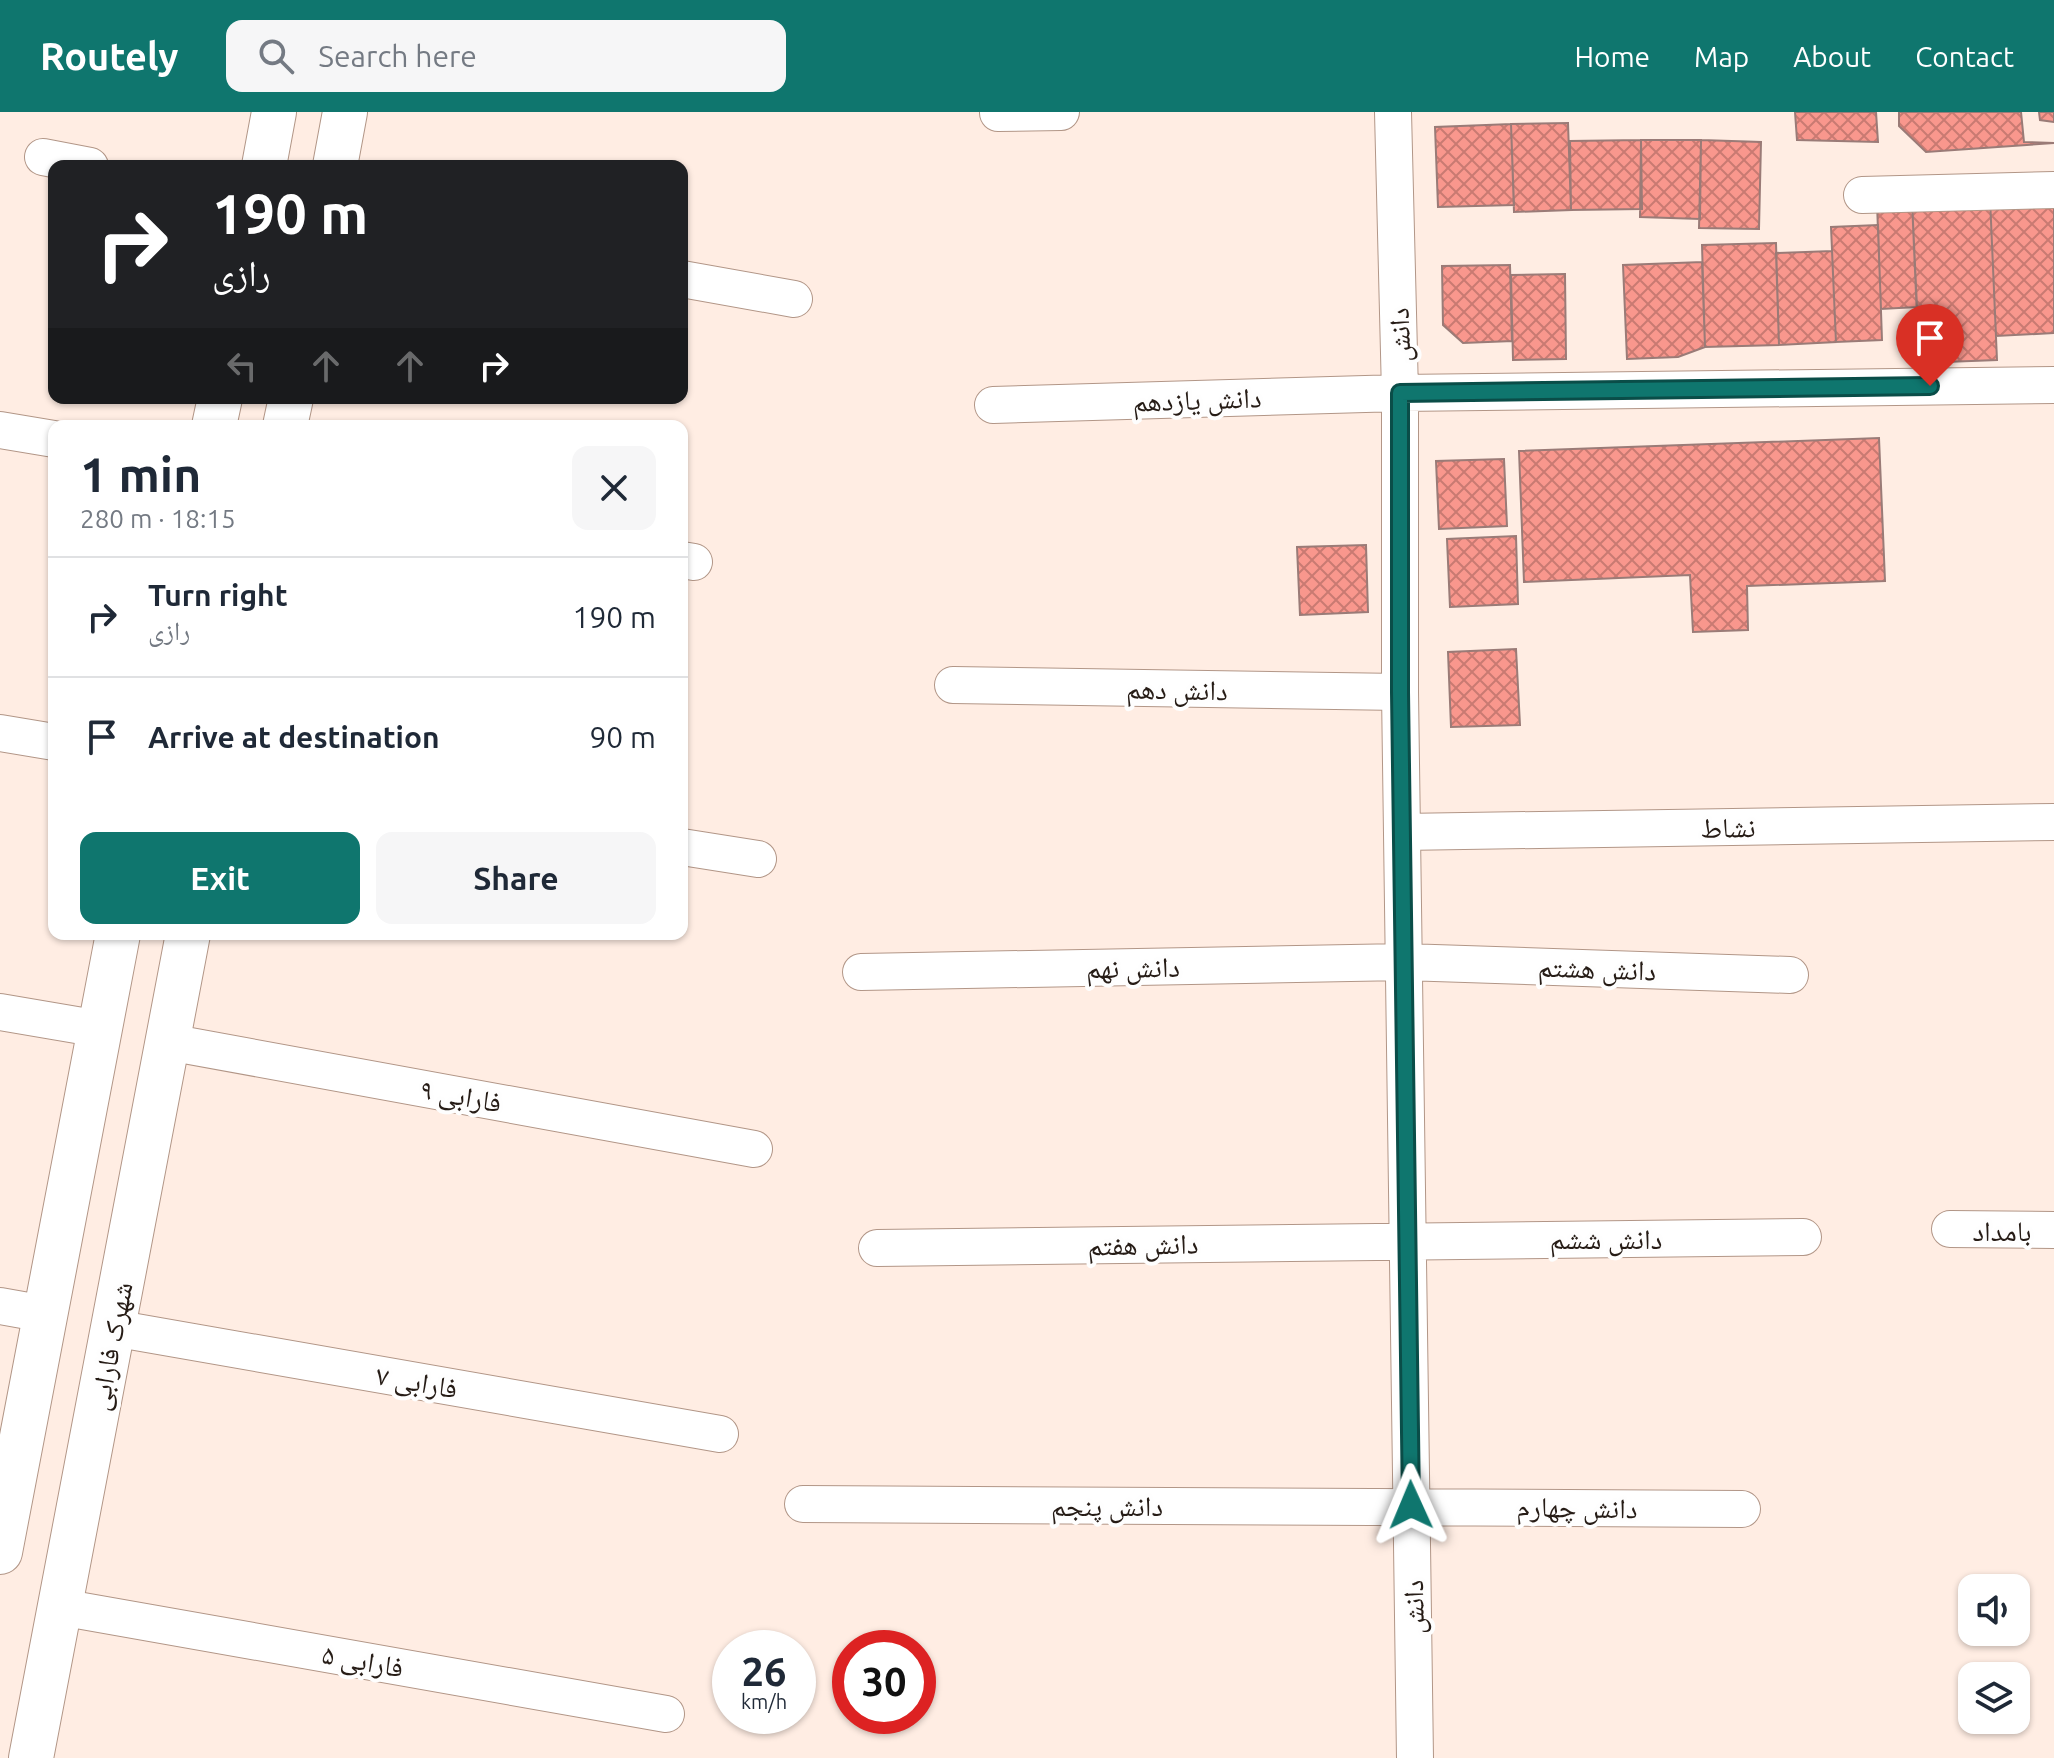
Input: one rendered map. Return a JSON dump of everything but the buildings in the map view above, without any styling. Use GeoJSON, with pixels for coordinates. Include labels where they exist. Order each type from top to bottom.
{"type":"FeatureCollection","features":[{"type":"Feature","properties":{"kind":"main road"},"geometry":{"type":"LineString","coordinates":[[265,160],[274,112]]}},
{"type":"Feature","properties":{"kind":"main road"},"geometry":{"type":"LineString","coordinates":[[336,160],[345,112]]}},
{"type":"Feature","properties":{"kind":"main road"},"geometry":{"type":"LineString","coordinates":[[0,1552],[117,940]]}},
{"type":"Feature","properties":{"kind":"main road","name":"شهرک فارابی"},"geometry":{"type":"LineString","coordinates":[[31,1758],[187,940]]}},
{"type":"Feature","properties":{"kind":"street"},"geometry":{"type":"LineString","coordinates":[[998,113],[1061,112]]}},
{"type":"Feature","properties":{"kind":"street","name":"دانش"},"geometry":{"type":"LineString","coordinates":[[1393,112],[1400,393],[1400,692],[1415,1758]]}},
{"type":"Feature","properties":{"kind":"street"},"geometry":{"type":"LineString","coordinates":[[43,157],[59,160]]}},
{"type":"Feature","properties":{"kind":"street"},"geometry":{"type":"LineString","coordinates":[[1862,195],[2054,190]]}},
{"type":"Feature","properties":{"kind":"street"},"geometry":{"type":"LineString","coordinates":[[688,280],[794,299]]}},
{"type":"Feature","properties":{"kind":"street","name":"دانش یازدهم"},"geometry":{"type":"LineString","coordinates":[[993,405],[1400,393],[2054,385]]}},
{"type":"Feature","properties":{"kind":"street"},"geometry":{"type":"LineString","coordinates":[[0,430],[48,438]]}},
{"type":"Feature","properties":{"kind":"street","name":"دانش دهم"},"geometry":{"type":"LineString","coordinates":[[953,685],[1400,692]]}},
{"type":"Feature","properties":{"kind":"street"},"geometry":{"type":"LineString","coordinates":[[0,733],[48,741]]}},
{"type":"Feature","properties":{"kind":"street","name":"نشاط"},"geometry":{"type":"LineString","coordinates":[[1402,832],[2054,822]]}},
{"type":"Feature","properties":{"kind":"street"},"geometry":{"type":"LineString","coordinates":[[688,848],[758,859]]}},
{"type":"Feature","properties":{"kind":"street","name":"دانش نهم"},"geometry":{"type":"LineString","coordinates":[[861,972],[1404,962]]}},
{"type":"Feature","properties":{"kind":"street","name":"دانش هشتم"},"geometry":{"type":"LineString","coordinates":[[1404,962],[1790,975]]}},
{"type":"Feature","properties":{"kind":"street"},"geometry":{"type":"LineString","coordinates":[[0,1012],[100,1029]]}},
{"type":"Feature","properties":{"kind":"street","name":"فارابی ۹"},"geometry":{"type":"LineString","coordinates":[[168,1042],[754,1149]]}},
{"type":"Feature","properties":{"kind":"street","name":"بامداد"},"geometry":{"type":"LineString","coordinates":[[1950,1229],[2054,1230]]}},
{"type":"Feature","properties":{"kind":"street","name":"دانش ششم"},"geometry":{"type":"LineString","coordinates":[[1409,1240],[1803,1237]]}},
{"type":"Feature","properties":{"kind":"street","name":"دانش هفتم"},"geometry":{"type":"LineString","coordinates":[[877,1248],[1409,1240]]}},
{"type":"Feature","properties":{"kind":"street"},"geometry":{"type":"LineString","coordinates":[[0,1306],[45,1314]]}},
{"type":"Feature","properties":{"kind":"street","name":"فارابی ۷"},"geometry":{"type":"LineString","coordinates":[[113,1328],[720,1434]]}},
{"type":"Feature","properties":{"kind":"street","name":"دانش پنجم"},"geometry":{"type":"LineString","coordinates":[[803,1504],[1411,1505]]}},
{"type":"Feature","properties":{"kind":"street","name":"دانش چهارم"},"geometry":{"type":"LineString","coordinates":[[1411,1505],[1742,1509]]}},
{"type":"Feature","properties":{"kind":"street","name":"فارابی ۵"},"geometry":{"type":"LineString","coordinates":[[60,1607],[666,1714]]}},
{"type":"Feature","properties":{"kind":"route"},"geometry":{"type":"LineString","coordinates":[[1411,1505],[1400,692],[1400,393],[1930,386]]}}]}
